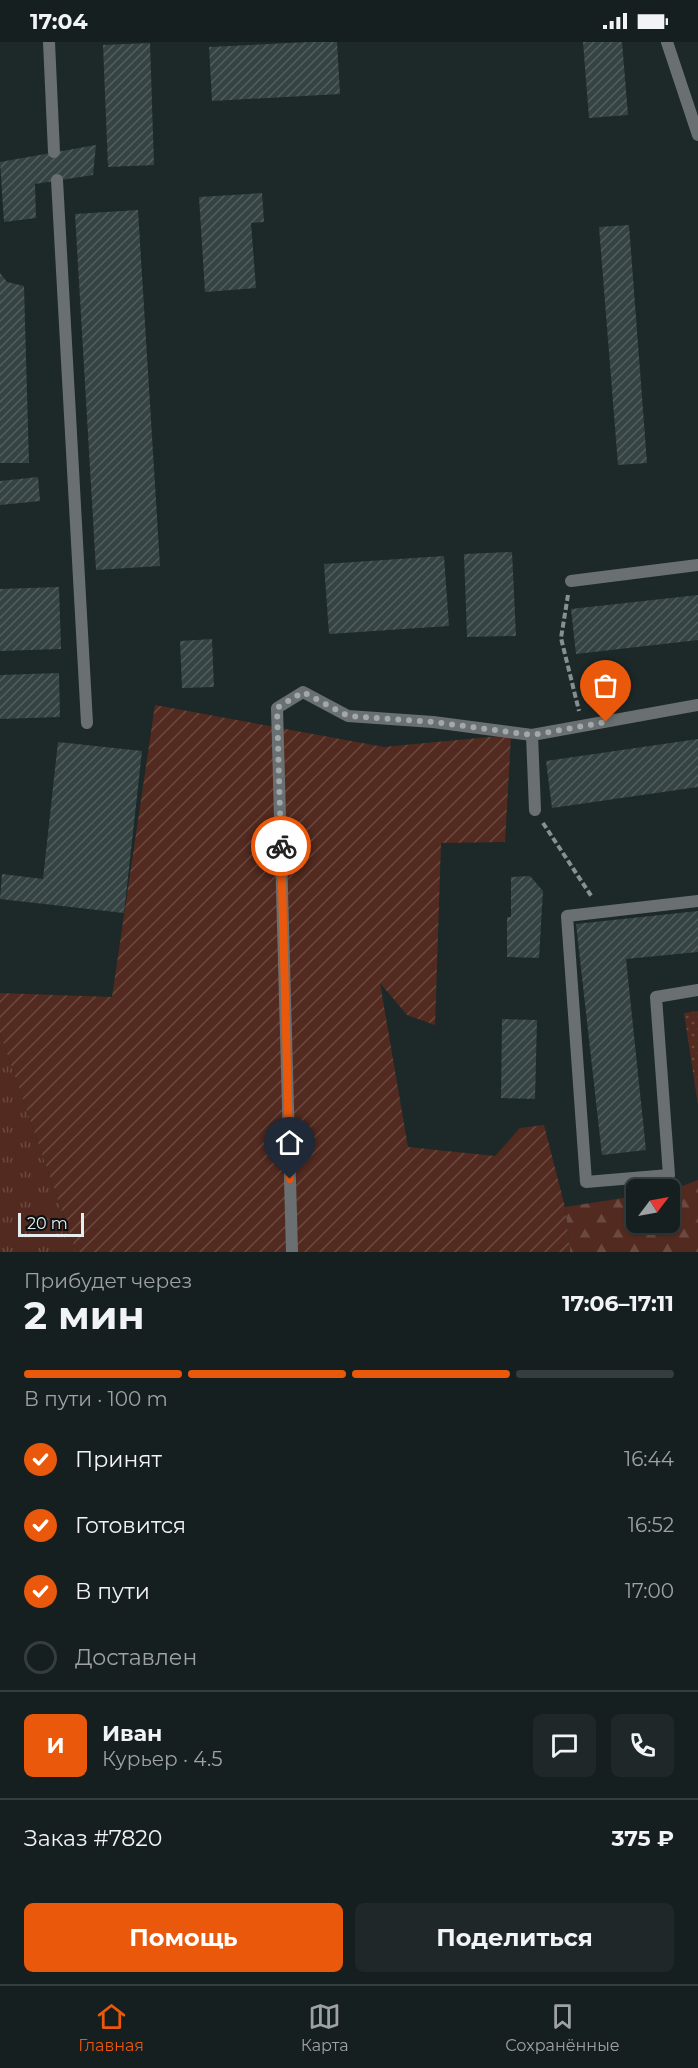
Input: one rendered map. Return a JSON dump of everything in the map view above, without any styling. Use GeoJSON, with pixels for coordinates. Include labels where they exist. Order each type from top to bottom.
{"type":"FeatureCollection","features":[{"type":"Feature","properties":{"kind":"lane"},"geometry":{"type":"LineString","coordinates":[[49,42],[54,152]]}},
{"type":"Feature","properties":{"kind":"lane"},"geometry":{"type":"LineString","coordinates":[[667,42],[698,135]]}},
{"type":"Feature","properties":{"kind":"lane"},"geometry":{"type":"LineString","coordinates":[[57,180],[87,723]]}},
{"type":"Feature","properties":{"kind":"lane"},"geometry":{"type":"LineString","coordinates":[[571,580],[698,565]]}},
{"type":"Feature","properties":{"kind":"lane"},"geometry":{"type":"LineString","coordinates":[[292,1252],[277,708],[303,692],[348,716],[434,722],[532,735],[698,705]]}},
{"type":"Feature","properties":{"kind":"lane"},"geometry":{"type":"LineString","coordinates":[[532,735],[535,810]]}},
{"type":"Feature","properties":{"kind":"lane"},"geometry":{"type":"LineString","coordinates":[[698,901],[567,916],[586,1182],[669,1175],[656,997],[698,990]]}},
{"type":"Feature","properties":{"kind":"path"},"geometry":{"type":"LineString","coordinates":[[571,580],[561,638],[583,726]]}},
{"type":"Feature","properties":{"kind":"path"},"geometry":{"type":"LineString","coordinates":[[535,810],[602,912]]}},
{"type":"Feature","properties":{"kind":"green space"},"geometry":{"type":"Polygon","coordinates":[[[155,705],[384,747],[511,735],[505,842],[441,843],[435,1025],[407,1015],[380,983],[408,1147],[495,1156],[520,1128],[544,1125],[565,1207],[570,1252],[76,1252],[0,1033],[0,993],[112,997],[155,705]]]}},
{"type":"Feature","properties":{"kind":"green space"},"geometry":{"type":"Polygon","coordinates":[[[698,1011],[698,1105],[684,1013],[698,1011]]]}},
{"type":"Feature","properties":{"kind":"green space"},"geometry":{"type":"Polygon","coordinates":[[[0,1033],[76,1252],[0,1252],[0,1033]]]}},
{"type":"Feature","properties":{"kind":"green space"},"geometry":{"type":"Polygon","coordinates":[[[698,1180],[698,1252],[570,1252],[565,1207],[626,1198],[626,1233],[680,1233],[680,1187],[698,1180]]]}},
{"type":"Feature","properties":{"kind":"building"},"geometry":{"type":"Polygon","coordinates":[[[337,42],[340,94],[212,101],[209,47],[337,42]]]}},
{"type":"Feature","properties":{"kind":"building"},"geometry":{"type":"Polygon","coordinates":[[[583,42],[622,42],[628,115],[589,118],[583,42]]]}},
{"type":"Feature","properties":{"kind":"building"},"geometry":{"type":"Polygon","coordinates":[[[150,43],[154,165],[108,167],[103,45],[150,43]]]}},
{"type":"Feature","properties":{"kind":"building"},"geometry":{"type":"Polygon","coordinates":[[[96,145],[93,175],[35,184],[36,218],[4,222],[0,162],[96,145]]]}},
{"type":"Feature","properties":{"kind":"building"},"geometry":{"type":"Polygon","coordinates":[[[262,193],[264,222],[251,223],[256,288],[205,292],[199,197],[262,193]]]}},
{"type":"Feature","properties":{"kind":"building"},"geometry":{"type":"Polygon","coordinates":[[[138,210],[160,566],[96,570],[75,214],[138,210]]]}},
{"type":"Feature","properties":{"kind":"building"},"geometry":{"type":"Polygon","coordinates":[[[629,225],[647,463],[618,465],[599,227],[629,225]]]}},
{"type":"Feature","properties":{"kind":"building"},"geometry":{"type":"Polygon","coordinates":[[[0,273],[7,282],[24,286],[29,463],[0,463],[0,273]]]}},
{"type":"Feature","properties":{"kind":"building"},"geometry":{"type":"Polygon","coordinates":[[[38,477],[40,501],[0,505],[0,481],[38,477]]]}},
{"type":"Feature","properties":{"kind":"building"},"geometry":{"type":"Polygon","coordinates":[[[512,552],[516,636],[467,637],[464,554],[512,552]]]}},
{"type":"Feature","properties":{"kind":"building"},"geometry":{"type":"Polygon","coordinates":[[[444,556],[449,626],[329,634],[324,564],[444,556]]]}},
{"type":"Feature","properties":{"kind":"building"},"geometry":{"type":"Polygon","coordinates":[[[59,587],[61,649],[0,651],[0,589],[59,587]]]}},
{"type":"Feature","properties":{"kind":"building"},"geometry":{"type":"Polygon","coordinates":[[[698,595],[698,640],[576,654],[571,609],[698,595]]]}},
{"type":"Feature","properties":{"kind":"building"},"geometry":{"type":"Polygon","coordinates":[[[212,639],[214,687],[182,688],[180,641],[212,639]]]}},
{"type":"Feature","properties":{"kind":"building"},"geometry":{"type":"Polygon","coordinates":[[[59,673],[60,717],[0,719],[0,675],[59,673]]]}},
{"type":"Feature","properties":{"kind":"building"},"geometry":{"type":"Polygon","coordinates":[[[698,739],[698,787],[552,808],[546,761],[698,739]]]}},
{"type":"Feature","properties":{"kind":"building"},"geometry":{"type":"Polygon","coordinates":[[[58,742],[142,751],[124,913],[0,899],[2,874],[43,879],[58,742]]]}},
{"type":"Feature","properties":{"kind":"building"},"geometry":{"type":"Polygon","coordinates":[[[530,876],[543,891],[539,958],[507,957],[507,917],[511,917],[511,877],[530,876]]]}},
{"type":"Feature","properties":{"kind":"building"},"geometry":{"type":"Polygon","coordinates":[[[698,911],[698,952],[626,959],[646,1150],[602,1155],[576,924],[698,911]]]}},
{"type":"Feature","properties":{"kind":"building"},"geometry":{"type":"Polygon","coordinates":[[[502,1019],[537,1020],[535,1099],[501,1098],[502,1019]]]}},
{"type":"Feature","properties":{"kind":"way so far"},"geometry":{"type":"LineString","coordinates":[[281,846],[277,708],[303,692],[348,716],[434,722],[532,735],[606,722]]}},
{"type":"Feature","properties":{"kind":"route"},"geometry":{"type":"LineString","coordinates":[[281,846],[290,1179]]}}]}
